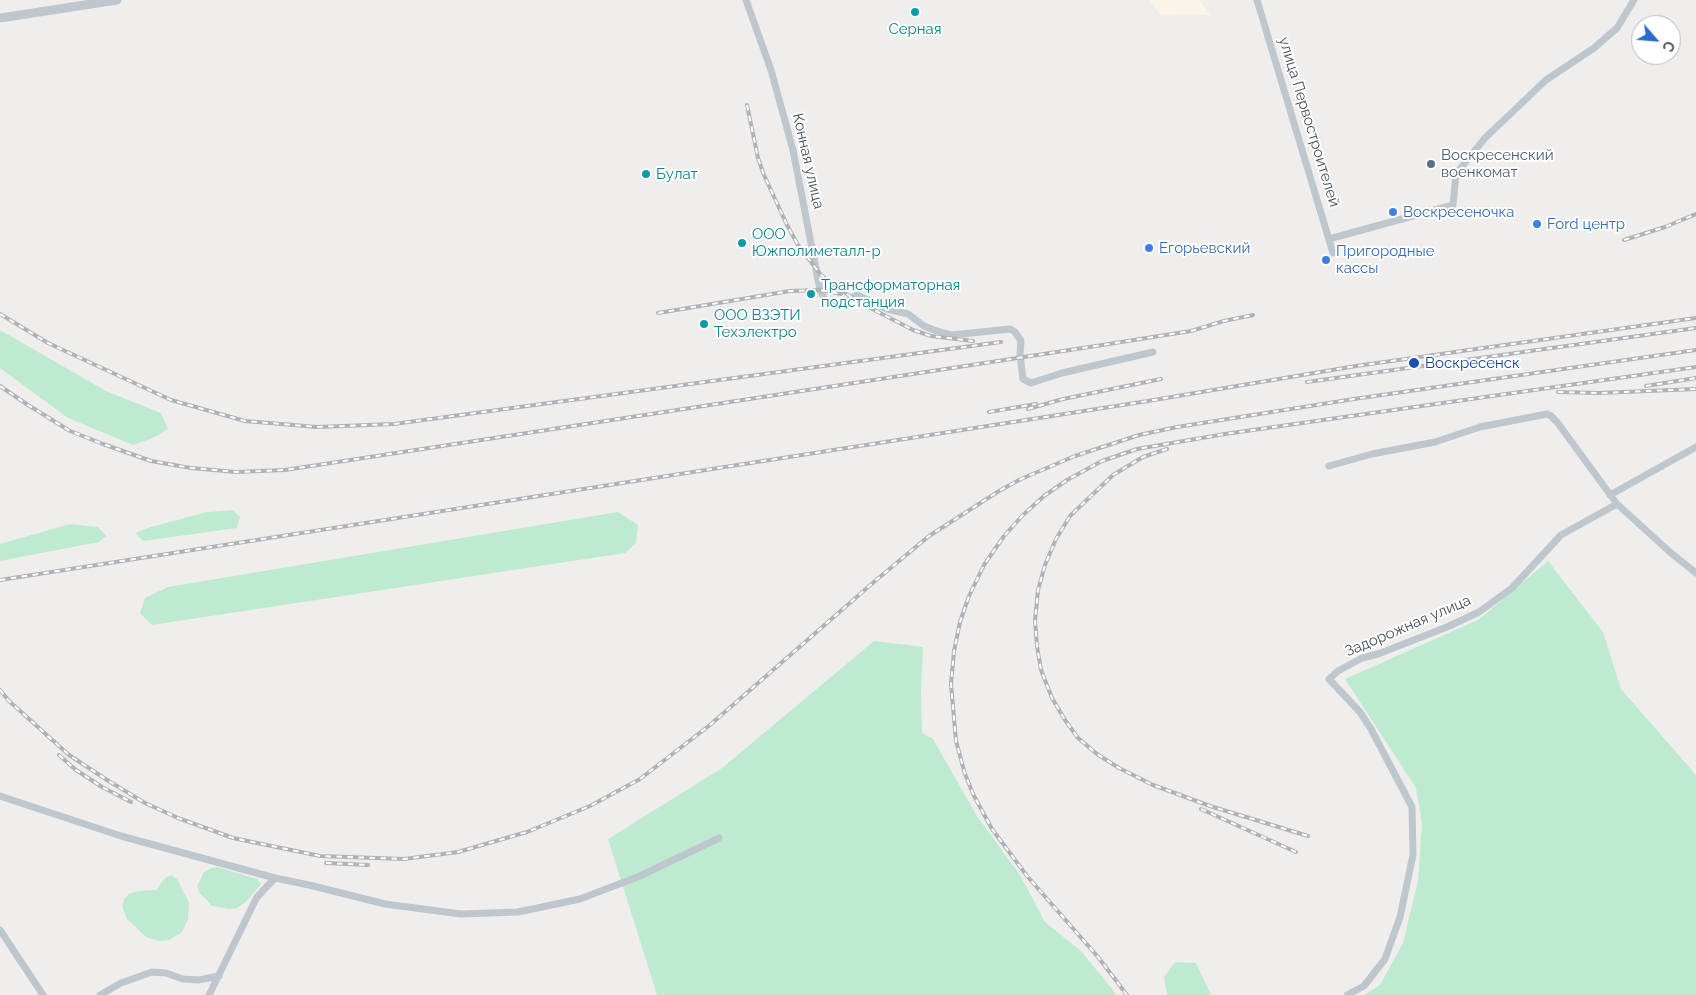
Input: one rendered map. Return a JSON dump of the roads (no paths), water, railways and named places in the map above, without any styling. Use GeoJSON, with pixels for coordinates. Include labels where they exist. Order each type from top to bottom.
{"type":"FeatureCollection","features":[{"type":"Feature","properties":{"kind":"street"},"geometry":{"type":"LineString","coordinates":[[0,18],[117,0]]}},
{"type":"Feature","properties":{"kind":"street","name":"Конная улица"},"geometry":{"type":"LineString","coordinates":[[746,0],[771,70],[793,150],[820,290],[825,300],[830,304],[839,306],[857,295],[887,309],[908,314],[924,326],[952,334],[1010,329],[1015,332],[1021,341],[1020,354],[1023,379],[1031,383],[1062,373],[1153,352]]}},
{"type":"Feature","properties":{"kind":"street","name":"улица Первостроителей"},"geometry":{"type":"LineString","coordinates":[[1257,0],[1333,253]]}},
{"type":"Feature","properties":{"kind":"street"},"geometry":{"type":"LineString","coordinates":[[1329,239],[1453,205],[1456,174],[1485,138],[1546,80],[1594,48],[1617,28],[1634,0]]}},
{"type":"Feature","properties":{"kind":"street"},"geometry":{"type":"LineString","coordinates":[[1329,466],[1372,454],[1435,442],[1480,428],[1543,414],[1551,416],[1617,504],[1696,573]]}},
{"type":"Feature","properties":{"kind":"street"},"geometry":{"type":"LineString","coordinates":[[1610,495],[1696,447]]}},
{"type":"Feature","properties":{"kind":"street","name":"Задорожная улица"},"geometry":{"type":"LineString","coordinates":[[1347,995],[1364,986],[1385,959],[1400,917],[1413,855],[1412,807],[1360,712],[1329,679],[1338,671],[1362,658],[1378,654],[1447,627],[1479,612],[1512,588],[1561,535],[1617,504]]}},
{"type":"Feature","properties":{"kind":"street"},"geometry":{"type":"LineString","coordinates":[[0,796],[121,836],[275,878],[309,884],[385,904],[461,914],[518,912],[580,899],[640,876],[719,838]]}},
{"type":"Feature","properties":{"kind":"street"},"geometry":{"type":"LineString","coordinates":[[209,995],[256,897],[275,878]]}},
{"type":"Feature","properties":{"kind":"street"},"geometry":{"type":"LineString","coordinates":[[0,930],[43,995]]}},
{"type":"Feature","properties":{"kind":"street"},"geometry":{"type":"LineString","coordinates":[[100,995],[121,983],[152,972],[166,973],[183,979],[199,980],[219,976]]}},
{"type":"Feature","properties":{"kind":"railway"},"geometry":{"type":"LineString","coordinates":[[747,105],[758,158],[764,175],[798,245],[821,275],[855,300],[913,330],[931,336],[973,341]]}},
{"type":"Feature","properties":{"kind":"railway"},"geometry":{"type":"LineString","coordinates":[[1624,240],[1665,227],[1696,214]]}},
{"type":"Feature","properties":{"kind":"railway"},"geometry":{"type":"LineString","coordinates":[[658,313],[790,291],[820,290],[841,294]]}},
{"type":"Feature","properties":{"kind":"railway"},"geometry":{"type":"LineString","coordinates":[[0,314],[48,343],[171,400],[245,421],[317,427],[394,424],[1001,342]]}},
{"type":"Feature","properties":{"kind":"railway"},"geometry":{"type":"LineString","coordinates":[[0,386],[70,431],[151,461],[191,468],[236,472],[285,470],[1191,331],[1253,315]]}},
{"type":"Feature","properties":{"kind":"railway"},"geometry":{"type":"LineString","coordinates":[[0,580],[1148,401],[1356,366],[1696,318]]}},
{"type":"Feature","properties":{"kind":"railway"},"geometry":{"type":"LineString","coordinates":[[1307,382],[1696,328]]}},
{"type":"Feature","properties":{"kind":"railway"},"geometry":{"type":"LineString","coordinates":[[0,690],[9,701],[69,755],[107,780],[145,803],[178,818],[233,838],[320,856],[404,859],[458,852],[527,832],[590,806],[640,779],[710,725],[929,536],[999,491],[1021,479],[1075,456],[1139,435],[1177,427],[1354,399],[1696,350]]}},
{"type":"Feature","properties":{"kind":"railway"},"geometry":{"type":"LineString","coordinates":[[1127,995],[1098,957],[1027,876],[992,829],[974,796],[965,774],[956,741],[951,684],[954,651],[960,622],[969,596],[984,565],[1004,536],[1023,515],[1044,496],[1067,480],[1102,461],[1137,449],[1225,434],[1696,367]]}},
{"type":"Feature","properties":{"kind":"railway"},"geometry":{"type":"LineString","coordinates":[[1646,386],[1696,378]]}},
{"type":"Feature","properties":{"kind":"railway"},"geometry":{"type":"LineString","coordinates":[[1028,409],[1063,399],[1161,379]]}},
{"type":"Feature","properties":{"kind":"railway"},"geometry":{"type":"LineString","coordinates":[[1558,392],[1599,393],[1696,389]]}},
{"type":"Feature","properties":{"kind":"railway"},"geometry":{"type":"LineString","coordinates":[[989,412],[1036,404]]}},
{"type":"Feature","properties":{"kind":"railway"},"geometry":{"type":"LineString","coordinates":[[1167,449],[1143,457],[1113,475],[1070,516],[1056,539],[1045,565],[1038,590],[1035,621],[1041,670],[1052,698],[1078,738],[1097,754],[1119,768],[1153,785],[1210,806],[1308,836]]}},
{"type":"Feature","properties":{"kind":"railway"},"geometry":{"type":"LineString","coordinates":[[59,755],[76,770],[102,787],[131,802]]}},
{"type":"Feature","properties":{"kind":"railway"},"geometry":{"type":"LineString","coordinates":[[1201,809],[1296,852]]}},
{"type":"Feature","properties":{"kind":"railway"},"geometry":{"type":"LineString","coordinates":[[326,863],[368,865]]}},
{"type":"Feature","properties":{"kind":"place","name":"Серная"},"geometry":{"type":"Point","coordinates":[915,12]}},
{"type":"Feature","properties":{"kind":"place","name":"Воскресенский военкомат"},"geometry":{"type":"Point","coordinates":[1431,164]}},
{"type":"Feature","properties":{"kind":"place","name":"Булат"},"geometry":{"type":"Point","coordinates":[646,174]}},
{"type":"Feature","properties":{"kind":"place","name":"Воскресеночка"},"geometry":{"type":"Point","coordinates":[1393,212]}},
{"type":"Feature","properties":{"kind":"place","name":"Ford центр"},"geometry":{"type":"Point","coordinates":[1537,224]}},
{"type":"Feature","properties":{"kind":"place","name":"ООО Южполиметалл-р"},"geometry":{"type":"Point","coordinates":[742,243]}},
{"type":"Feature","properties":{"kind":"place","name":"Егорьевский"},"geometry":{"type":"Point","coordinates":[1149,248]}},
{"type":"Feature","properties":{"kind":"place","name":"Пригородные кассы"},"geometry":{"type":"Point","coordinates":[1326,260]}},
{"type":"Feature","properties":{"kind":"place","name":"Трансформаторная подстанция"},"geometry":{"type":"Point","coordinates":[811,294]}},
{"type":"Feature","properties":{"kind":"place","name":"ООО ВЗЭТИ Техэлектро"},"geometry":{"type":"Point","coordinates":[704,324]}},
{"type":"Feature","properties":{"kind":"place","name":"Воскресенск"},"geometry":{"type":"Point","coordinates":[1414,363]}}]}
